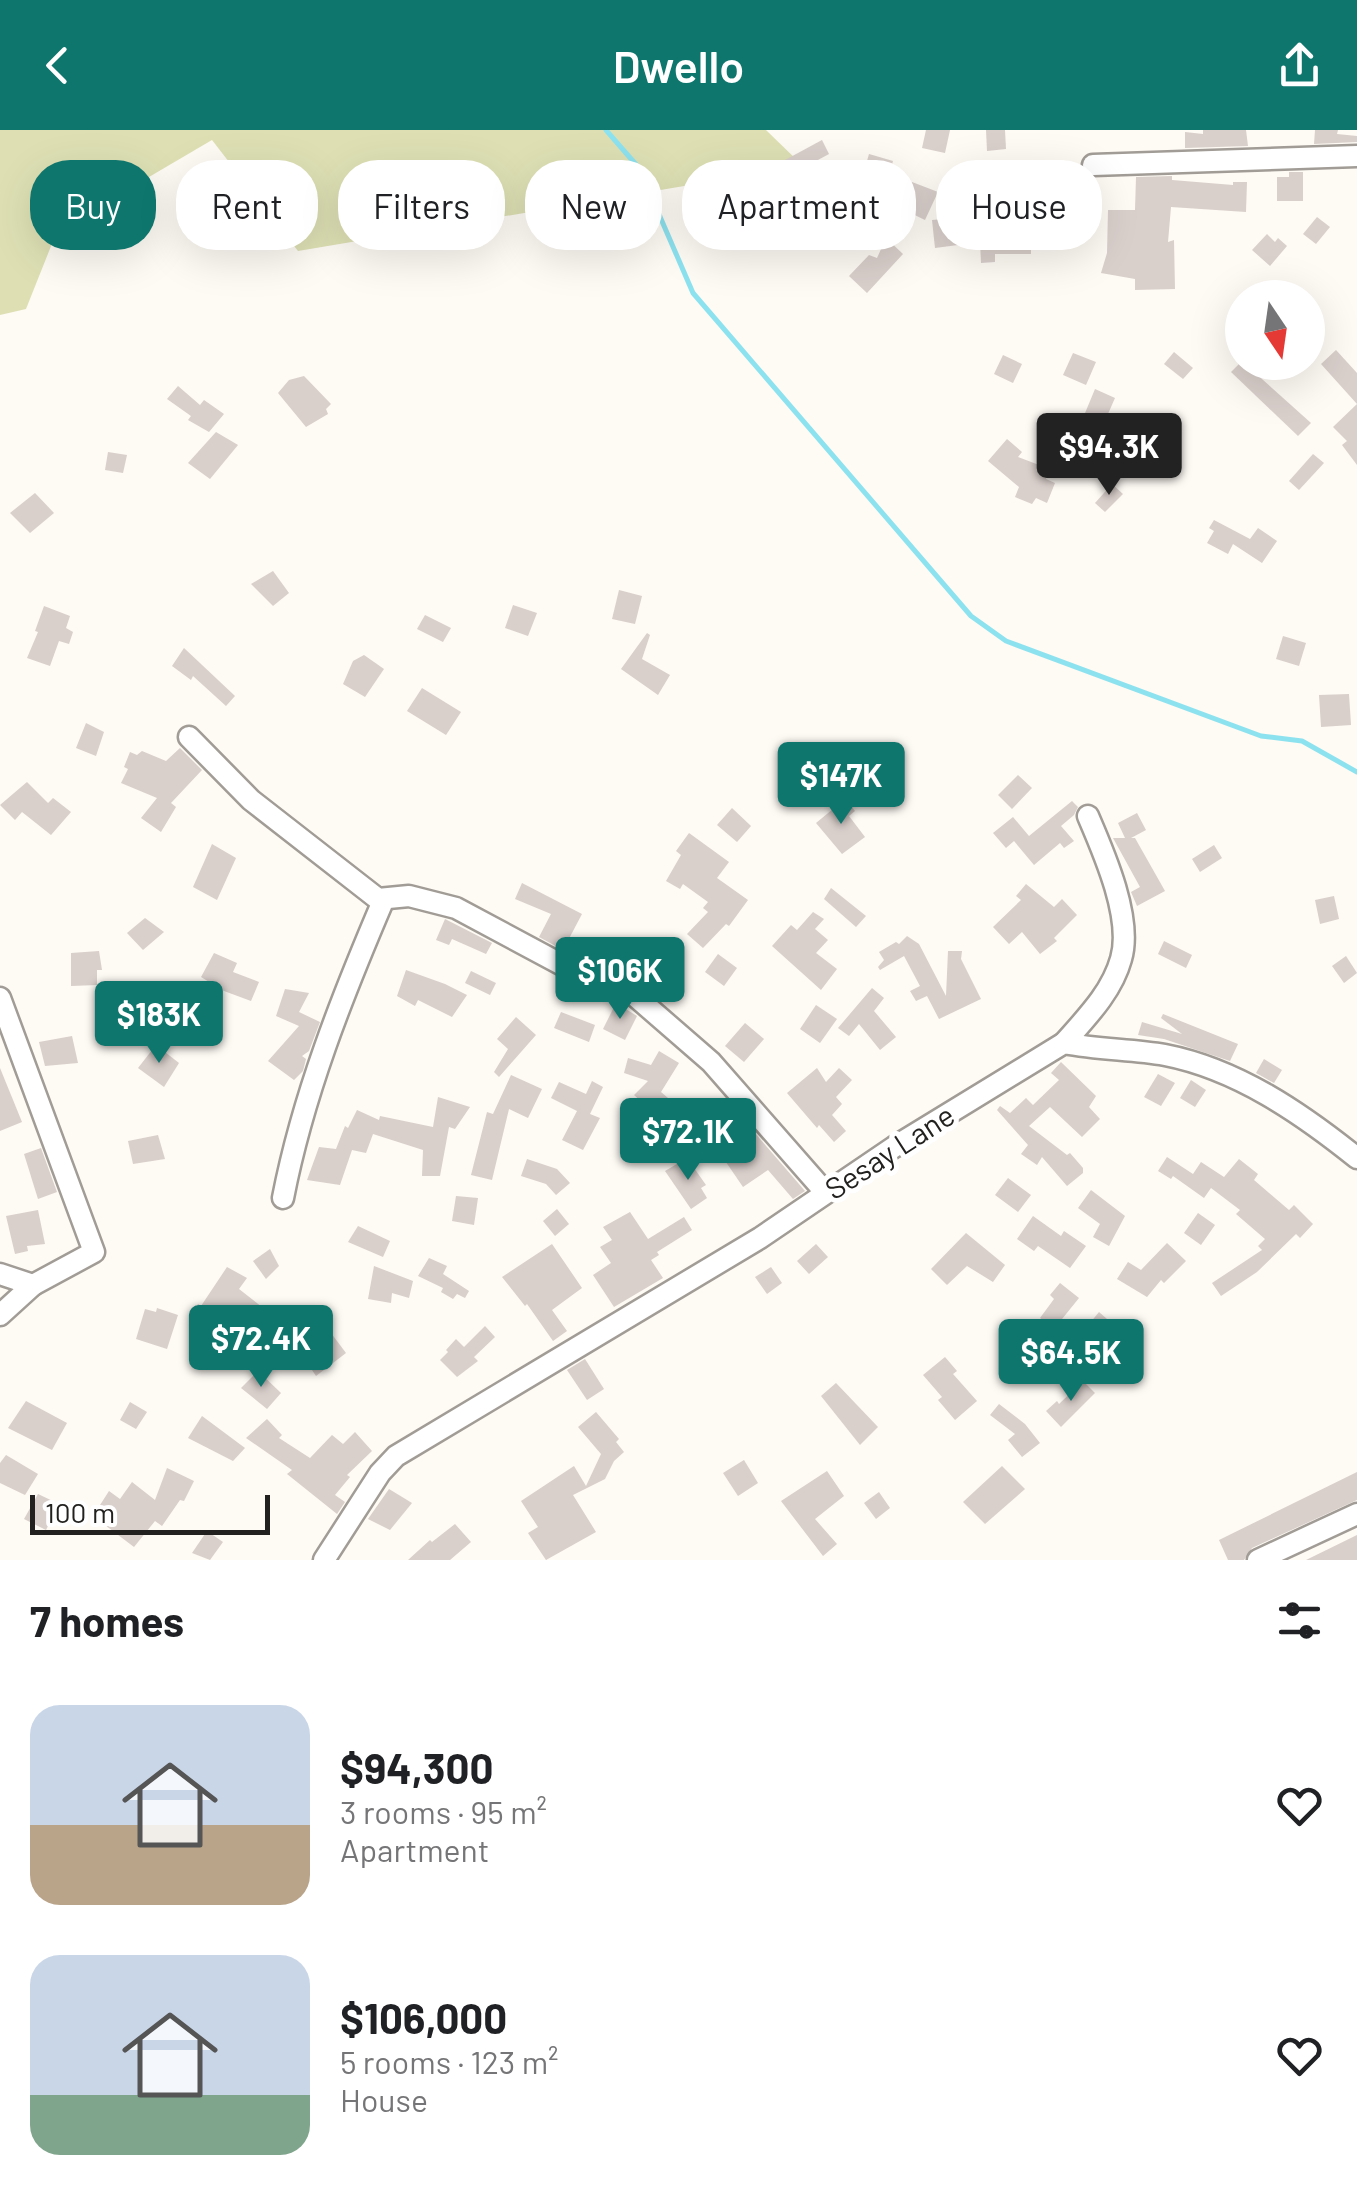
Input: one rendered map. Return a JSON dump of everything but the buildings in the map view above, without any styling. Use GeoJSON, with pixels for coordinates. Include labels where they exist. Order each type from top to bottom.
{"type":"FeatureCollection","features":[{"type":"Feature","properties":{"kind":"street"},"geometry":{"type":"LineString","coordinates":[[1102,165],[1357,156]]}},
{"type":"Feature","properties":{"kind":"street"},"geometry":{"type":"LineString","coordinates":[[190,737],[251,800],[383,901],[409,896],[456,908],[568,968],[615,984],[635,996],[674,1034],[711,1062],[824,1192]]}},
{"type":"Feature","properties":{"kind":"street","name":"Sesay Lane"},"geometry":{"type":"LineString","coordinates":[[324,1560],[380,1473],[396,1456],[760,1238],[961,1104],[1064,1043],[1101,1001],[1122,958],[1122,927],[1109,864],[1088,816]]}},
{"type":"Feature","properties":{"kind":"street"},"geometry":{"type":"LineString","coordinates":[[283,1198],[293,1146],[342,997],[383,901]]}},
{"type":"Feature","properties":{"kind":"street"},"geometry":{"type":"LineString","coordinates":[[0,998],[94,1252],[33,1285],[0,1314]]}},
{"type":"Feature","properties":{"kind":"street"},"geometry":{"type":"LineString","coordinates":[[1064,1043],[1104,1051],[1169,1056],[1225,1074],[1290,1108],[1357,1158]]}},
{"type":"Feature","properties":{"kind":"street"},"geometry":{"type":"LineString","coordinates":[[0,1274],[33,1285]]}},
{"type":"Feature","properties":{"kind":"street"},"geometry":{"type":"LineString","coordinates":[[1258,1560],[1357,1514]]}},
{"type":"Feature","properties":{"kind":"green space"},"geometry":{"type":"Polygon","coordinates":[[[0,130],[766,130],[797,160],[682,160],[682,186],[662,190],[662,160],[525,160],[525,213],[505,216],[505,160],[338,160],[338,244],[318,248],[318,160],[227,160],[212,140],[156,173],[156,160],[30,160],[30,250],[49,250],[26,309],[0,315],[0,130]]]}},
{"type":"Feature","properties":{"kind":"waterway"},"geometry":{"type":"LineString","coordinates":[[606,130],[639,168],[693,293],[971,616],[1006,641],[1261,736],[1302,741],[1357,772]]}}]}
